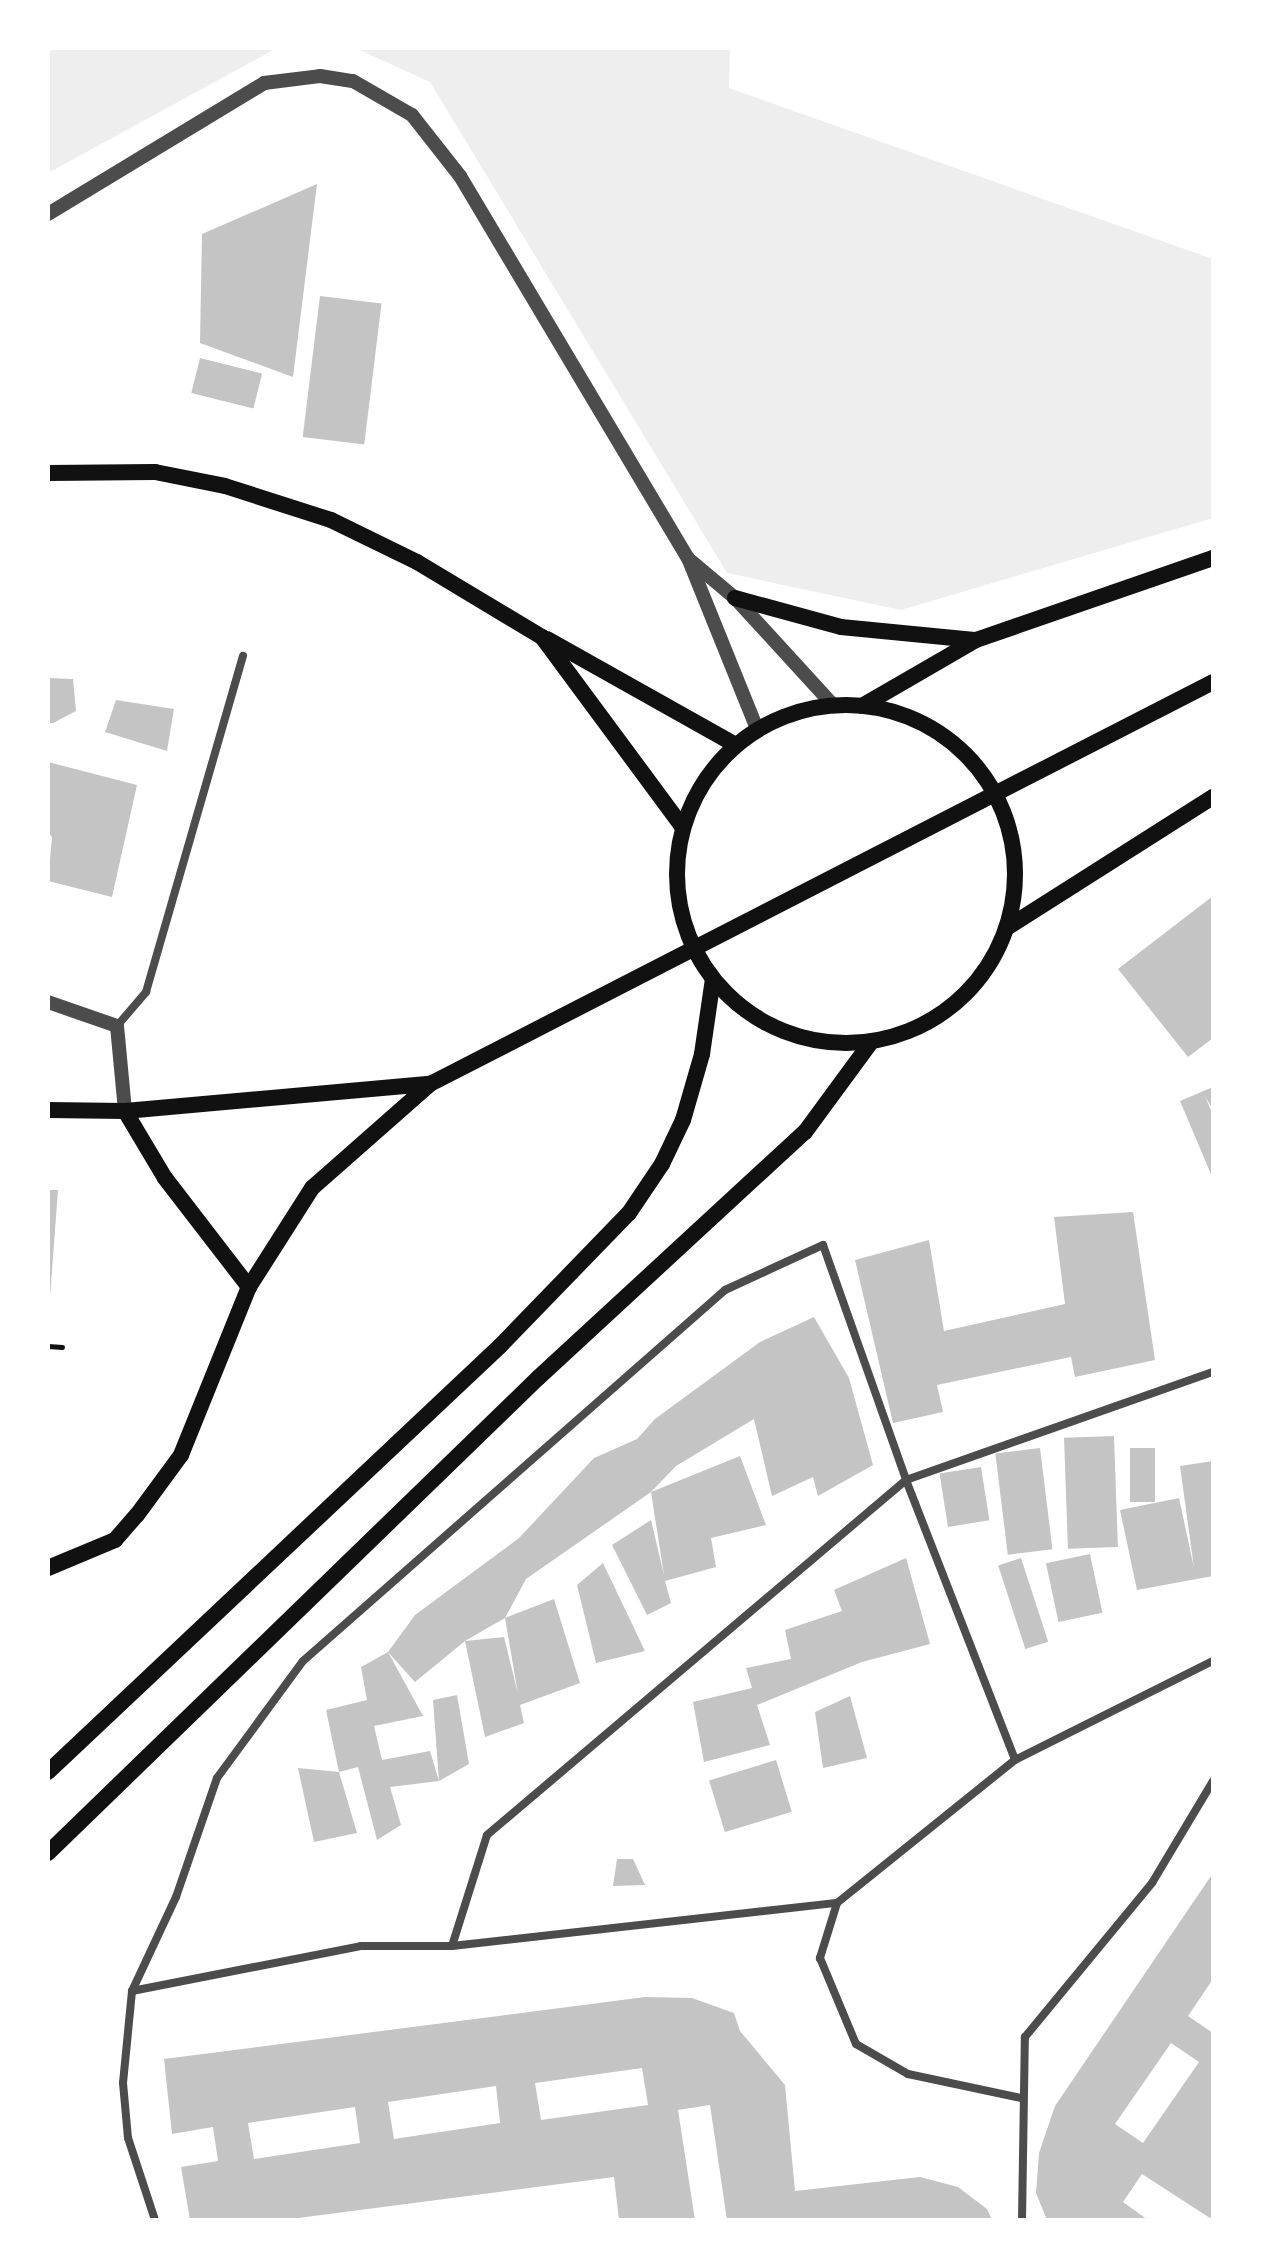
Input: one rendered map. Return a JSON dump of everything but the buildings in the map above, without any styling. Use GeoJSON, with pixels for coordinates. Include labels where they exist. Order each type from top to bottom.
{"type":"FeatureCollection","features":[{"type":"Feature","properties":{"kind":"main road"},"geometry":{"type":"LineString","coordinates":[[48,473],[155,472],[268,497],[369,537],[736,745]]}},
{"type":"Feature","properties":{"kind":"main road"},"geometry":{"type":"LineString","coordinates":[[862,706],[976,640],[1213,558]]}},
{"type":"Feature","properties":{"kind":"main road"},"geometry":{"type":"LineString","coordinates":[[735,598],[841,627],[976,640]]}},
{"type":"Feature","properties":{"kind":"main road"},"geometry":{"type":"LineString","coordinates":[[542,637],[682,826]]}},
{"type":"Feature","properties":{"kind":"main road"},"geometry":{"type":"LineString","coordinates":[[48,1568],[115,1540],[181,1455],[249,1287],[312,1188],[430,1084],[1207,685]]}},
{"type":"Feature","properties":{"kind":"main road"},"geometry":{"type":"LineString","coordinates":[[833,705],[862,706],[921,722],[956,746],[984,776],[1004,813],[1015,853],[1015,890],[1008,927],[990,965],[963,996],[912,1031],[871,1042],[796,1035],[749,1013],[713,979],[682,917],[676,877],[682,826],[708,774],[736,745],[757,729],[794,713],[833,705]]}},
{"type":"Feature","properties":{"kind":"main road"},"geometry":{"type":"LineString","coordinates":[[1008,927],[1213,797]]}},
{"type":"Feature","properties":{"kind":"main road"},"geometry":{"type":"LineString","coordinates":[[48,1772],[500,1346],[629,1213],[662,1164],[683,1120],[702,1054],[713,979]]}},
{"type":"Feature","properties":{"kind":"main road"},"geometry":{"type":"LineString","coordinates":[[48,1853],[538,1378],[805,1132],[871,1042]]}},
{"type":"Feature","properties":{"kind":"main road"},"geometry":{"type":"LineString","coordinates":[[48,1110],[125,1111],[430,1084]]}},
{"type":"Feature","properties":{"kind":"main road"},"geometry":{"type":"LineString","coordinates":[[125,1111],[165,1178],[249,1287]]}},
{"type":"Feature","properties":{"kind":"street"},"geometry":{"type":"LineString","coordinates":[[48,214],[264,83],[320,76],[353,81],[383,95],[412,115],[460,176],[688,558],[757,729]]}},
{"type":"Feature","properties":{"kind":"street"},"geometry":{"type":"LineString","coordinates":[[688,558],[735,598],[833,705]]}},
{"type":"Feature","properties":{"kind":"street"},"geometry":{"type":"LineString","coordinates":[[125,1111],[117,1026],[146,992],[243,656]]}},
{"type":"Feature","properties":{"kind":"street"},"geometry":{"type":"LineString","coordinates":[[48,1002],[117,1026]]}},
{"type":"Feature","properties":{"kind":"street"},"geometry":{"type":"LineString","coordinates":[[155,2220],[127,2124],[123,2083],[132,1991],[176,1897],[217,1778],[303,1661],[725,1290],[823,1245],[906,1480],[1015,1760]]}},
{"type":"Feature","properties":{"kind":"street"},"geometry":{"type":"LineString","coordinates":[[452,1946],[487,1835],[906,1480],[1213,1372]]}},
{"type":"Feature","properties":{"kind":"street"},"geometry":{"type":"LineString","coordinates":[[132,1991],[361,1946],[452,1946],[837,1903],[1015,1760],[1213,1661]]}},
{"type":"Feature","properties":{"kind":"street"},"geometry":{"type":"LineString","coordinates":[[1022,2220],[1021,2098],[1025,2037],[1152,1883],[1213,1781]]}},
{"type":"Feature","properties":{"kind":"street"},"geometry":{"type":"LineString","coordinates":[[837,1903],[820,1958],[856,2044],[908,2074],[1021,2098]]}},
{"type":"Feature","properties":{"kind":"path"},"geometry":{"type":"LineString","coordinates":[[48,1346],[62,1347]]}},
{"type":"Feature","properties":{"kind":"shaded area"},"geometry":{"type":"Polygon","coordinates":[[[48,48],[277,48],[48,173],[48,48]]]}},
{"type":"Feature","properties":{"kind":"shaded area"},"geometry":{"type":"Polygon","coordinates":[[[355,48],[730,48],[729,88],[1213,259],[1213,518],[901,610],[727,573],[430,82],[355,48]]]}}]}
